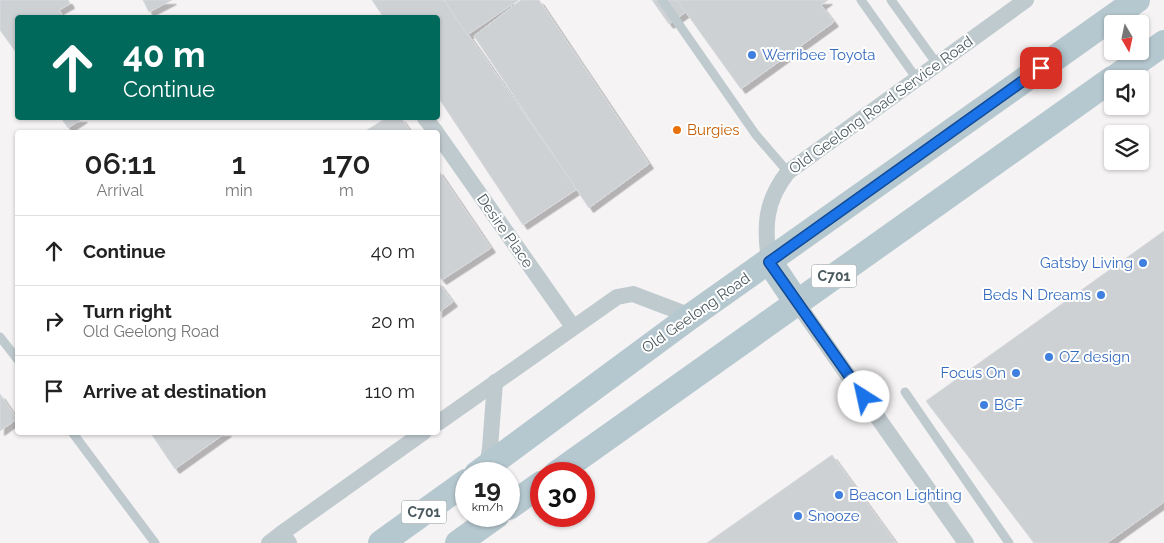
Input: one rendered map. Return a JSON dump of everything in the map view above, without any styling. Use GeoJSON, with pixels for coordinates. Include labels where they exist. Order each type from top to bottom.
{"type":"FeatureCollection","features":[{"type":"Feature","properties":{"kind":"main road","name":"Old Geelong Road"},"geometry":{"type":"LineString","coordinates":[[493,462],[691,316],[1137,0]]}},
{"type":"Feature","properties":{"kind":"main road","name":"C701"},"geometry":{"type":"LineString","coordinates":[[1125,70],[1164,42]]}},
{"type":"Feature","properties":{"kind":"main road","name":"C701"},"geometry":{"type":"LineString","coordinates":[[573,462],[1104,85]]}},
{"type":"Feature","properties":{"kind":"main road"},"geometry":{"type":"LineString","coordinates":[[769,262],[797,302]]}},
{"type":"Feature","properties":{"kind":"main road","name":"Old Geelong Road"},"geometry":{"type":"LineString","coordinates":[[381,543],[455,490]]}},
{"type":"Feature","properties":{"kind":"main road"},"geometry":{"type":"LineString","coordinates":[[458,543],[481,527]]}},
{"type":"Feature","properties":{"kind":"street","name":"Old Geelong Road Service Road"},"geometry":{"type":"LineString","coordinates":[[769,262],[766,241],[767,217],[777,186],[788,172],[1026,0]]}},
{"type":"Feature","properties":{"kind":"street","name":"Desire Place"},"geometry":{"type":"LineString","coordinates":[[440,138],[573,327]]}},
{"type":"Feature","properties":{"kind":"street"},"geometry":{"type":"LineString","coordinates":[[440,422],[617,297],[633,294],[691,316]]}},
{"type":"Feature","properties":{"kind":"street"},"geometry":{"type":"LineString","coordinates":[[797,302],[966,543]]}},
{"type":"Feature","properties":{"kind":"street"},"geometry":{"type":"LineString","coordinates":[[483,462],[490,448],[495,382]]}},
{"type":"Feature","properties":{"kind":"street"},"geometry":{"type":"LineString","coordinates":[[280,540],[420,435]]}},
{"type":"Feature","properties":{"kind":"lane"},"geometry":{"type":"LineString","coordinates":[[662,0],[756,135],[788,172]]}},
{"type":"Feature","properties":{"kind":"lane"},"geometry":{"type":"LineString","coordinates":[[861,0],[917,79]]}},
{"type":"Feature","properties":{"kind":"lane"},"geometry":{"type":"LineString","coordinates":[[891,0],[937,64]]}},
{"type":"Feature","properties":{"kind":"lane"},"geometry":{"type":"LineString","coordinates":[[0,337],[15,356]]}},
{"type":"Feature","properties":{"kind":"lane"},"geometry":{"type":"LineString","coordinates":[[905,392],[1009,543]]}},
{"type":"Feature","properties":{"kind":"lane"},"geometry":{"type":"LineString","coordinates":[[74,435],[155,543]]}},
{"type":"Feature","properties":{"kind":"building"},"geometry":{"type":"Polygon","coordinates":[[[0,0],[68,0],[70,4],[59,10],[62,15],[15,15],[15,51],[0,30],[0,0]]]}},
{"type":"Feature","properties":{"kind":"building"},"geometry":{"type":"Polygon","coordinates":[[[143,0],[172,0],[149,12],[143,0]]]}},
{"type":"Feature","properties":{"kind":"building"},"geometry":{"type":"Polygon","coordinates":[[[372,0],[444,0],[577,189],[523,225],[440,100],[440,15],[382,15],[372,0]]]}},
{"type":"Feature","properties":{"kind":"building"},"geometry":{"type":"Polygon","coordinates":[[[444,0],[519,0],[467,35],[444,0]]]}},
{"type":"Feature","properties":{"kind":"building"},"geometry":{"type":"Polygon","coordinates":[[[521,0],[539,0],[649,164],[589,208],[474,36],[521,0]]]}},
{"type":"Feature","properties":{"kind":"building"},"geometry":{"type":"Polygon","coordinates":[[[652,0],[677,0],[686,12],[669,24],[652,0]]]}},
{"type":"Feature","properties":{"kind":"building","name":"Werribee Toyota"},"geometry":{"type":"Polygon","coordinates":[[[677,0],[828,0],[821,5],[834,22],[741,89],[677,0]]]}},
{"type":"Feature","properties":{"kind":"building"},"geometry":{"type":"Polygon","coordinates":[[[62,120],[80,120],[68,128],[62,120]]]}},
{"type":"Feature","properties":{"kind":"building"},"geometry":{"type":"Polygon","coordinates":[[[383,120],[402,120],[410,130],[367,130],[383,120]]]}},
{"type":"Feature","properties":{"kind":"building"},"geometry":{"type":"Polygon","coordinates":[[[440,173],[491,248],[442,280],[440,278],[440,173]]]}},
{"type":"Feature","properties":{"kind":"building"},"geometry":{"type":"Polygon","coordinates":[[[1164,231],[1164,502],[1107,543],[1034,543],[926,401],[1164,231]]]}},
{"type":"Feature","properties":{"kind":"building"},"geometry":{"type":"Polygon","coordinates":[[[440,285],[453,302],[440,312],[440,285]]]}},
{"type":"Feature","properties":{"kind":"building"},"geometry":{"type":"Polygon","coordinates":[[[0,394],[15,416],[15,420],[0,431],[0,394]]]}},
{"type":"Feature","properties":{"kind":"building"},"geometry":{"type":"Polygon","coordinates":[[[152,435],[223,435],[175,469],[152,435]]]}},
{"type":"Feature","properties":{"kind":"building"},"geometry":{"type":"Polygon","coordinates":[[[832,455],[896,543],[707,543],[832,455]]]}},
{"type":"Feature","properties":{"kind":"place","name":"Werribee Toyota"},"geometry":{"type":"Point","coordinates":[752,55]}},
{"type":"Feature","properties":{"kind":"place","name":"Burgies"},"geometry":{"type":"Point","coordinates":[677,130]}},
{"type":"Feature","properties":{"kind":"place","name":"Gatsby Living"},"geometry":{"type":"Point","coordinates":[1143,263]}},
{"type":"Feature","properties":{"kind":"place","name":"Beds N Dreams"},"geometry":{"type":"Point","coordinates":[1101,295]}},
{"type":"Feature","properties":{"kind":"place","name":"OZ design"},"geometry":{"type":"Point","coordinates":[1049,357]}},
{"type":"Feature","properties":{"kind":"place","name":"Focus On"},"geometry":{"type":"Point","coordinates":[1016,373]}},
{"type":"Feature","properties":{"kind":"place","name":"BCF"},"geometry":{"type":"Point","coordinates":[984,405]}},
{"type":"Feature","properties":{"kind":"place","name":"Beacon Lighting"},"geometry":{"type":"Point","coordinates":[839,495]}},
{"type":"Feature","properties":{"kind":"place","name":"Snooze"},"geometry":{"type":"Point","coordinates":[798,516]}},
{"type":"Feature","properties":{"kind":"route"},"geometry":{"type":"LineString","coordinates":[[864,397],[769,262],[1041,68]]}}]}
